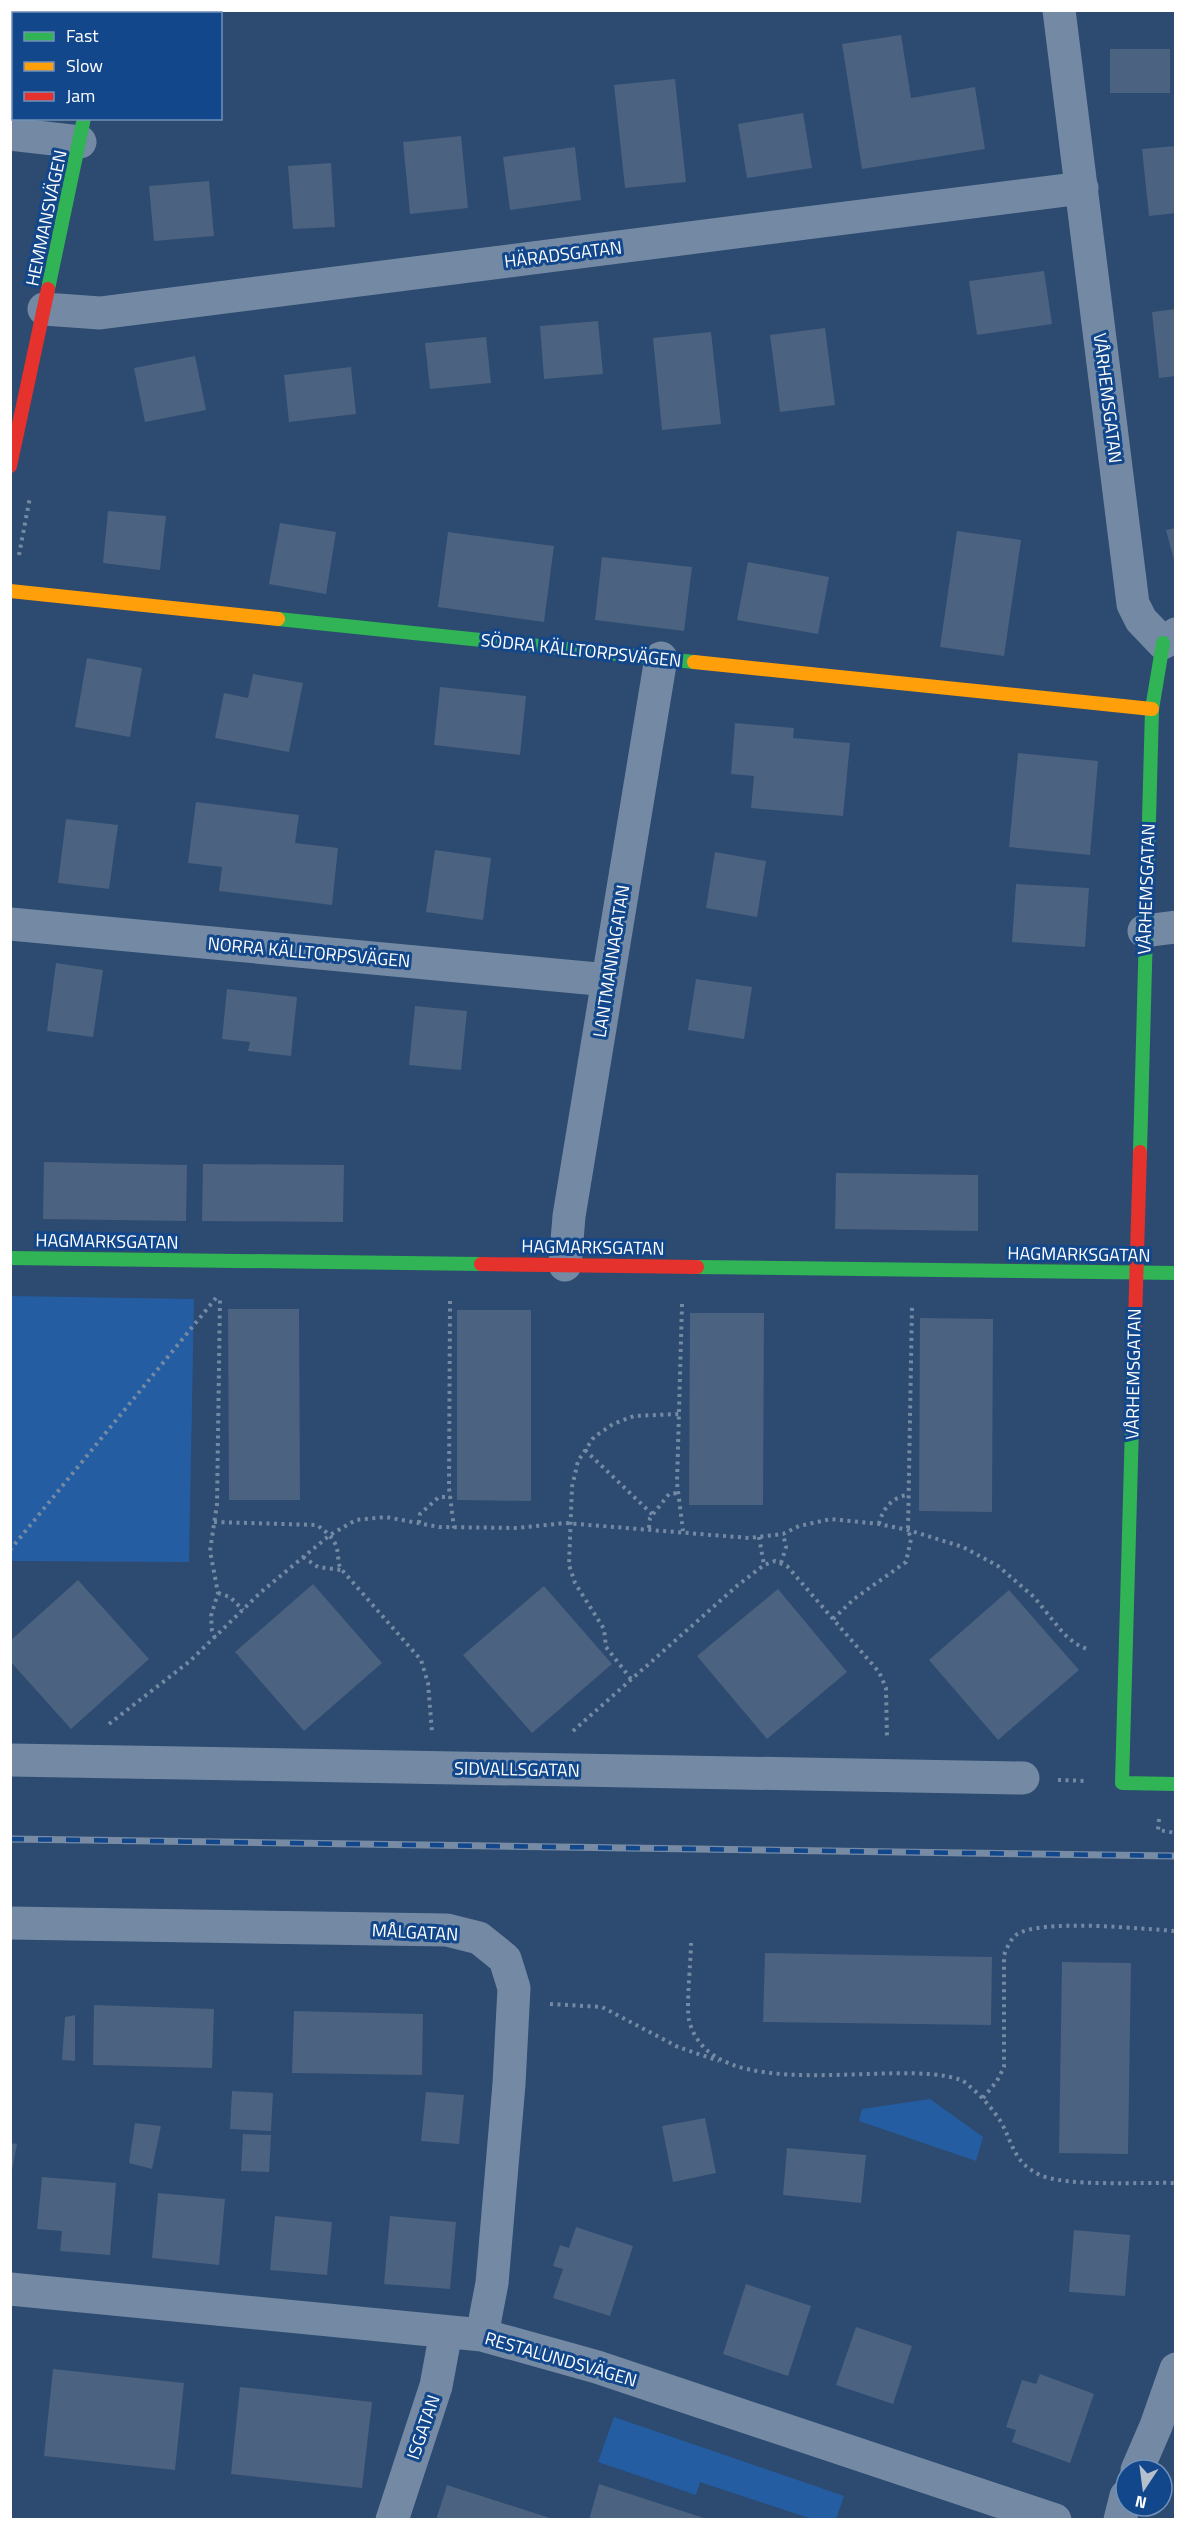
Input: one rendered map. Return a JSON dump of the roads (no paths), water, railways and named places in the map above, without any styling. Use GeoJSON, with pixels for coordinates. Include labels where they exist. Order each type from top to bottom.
{"type":"FeatureCollection","features":[{"type":"Feature","properties":{"kind":"street","name":"VÅRHEMSGATAN"},"geometry":{"type":"LineString","coordinates":[[1059,10],[1133,604],[1141,620],[1169,638],[1152,709],[1160,929],[1136,1273],[1122,1783],[1176,1784]]}},
{"type":"Feature","properties":{"kind":"street"},"geometry":{"type":"LineString","coordinates":[[10,134],[82,130]]}},
{"type":"Feature","properties":{"kind":"street","name":"HEMMANSVÄGEN"},"geometry":{"type":"LineString","coordinates":[[10,466],[82,130]]}},
{"type":"Feature","properties":{"kind":"street","name":"HÄRADSGATAN"},"geometry":{"type":"LineString","coordinates":[[44,309],[100,313],[1082,188]]}},
{"type":"Feature","properties":{"kind":"street","name":"SÖDRA KÄLLTORPSVÄGEN"},"geometry":{"type":"LineString","coordinates":[[10,591],[1152,709]]}},
{"type":"Feature","properties":{"kind":"street","name":"LANTMANNAGATAN"},"geometry":{"type":"LineString","coordinates":[[565,1264],[569,1216],[661,658]]}},
{"type":"Feature","properties":{"kind":"street","name":"NORRA KÄLLTORPSVÄGEN"},"geometry":{"type":"LineString","coordinates":[[10,924],[608,980]]}},
{"type":"Feature","properties":{"kind":"street","name":"HAGMARKSGATAN"},"geometry":{"type":"LineString","coordinates":[[10,1258],[1176,1273]]}},
{"type":"Feature","properties":{"kind":"street","name":"SIDVALLSGATAN"},"geometry":{"type":"LineString","coordinates":[[10,1760],[1023,1779]]}},
{"type":"Feature","properties":{"kind":"street","name":"MÅLGATAN"},"geometry":{"type":"LineString","coordinates":[[10,1923],[447,1930],[479,1938],[505,1959],[514,1988],[492,2283],[482,2335]]}},
{"type":"Feature","properties":{"kind":"street","name":"RESTALUNDSVÄGEN"},"geometry":{"type":"LineString","coordinates":[[10,2289],[482,2335],[597,2367],[1055,2520]]}},
{"type":"Feature","properties":{"kind":"street","name":"ISGATAN"},"geometry":{"type":"LineString","coordinates":[[392,2520],[436,2386],[447,2332]]}},
{"type":"Feature","properties":{"kind":"street"},"geometry":{"type":"LineString","coordinates":[[1142,2458],[1176,2369]]}},
{"type":"Feature","properties":{"kind":"railway"},"geometry":{"type":"LineString","coordinates":[[10,1839],[1176,1856]]}}]}
